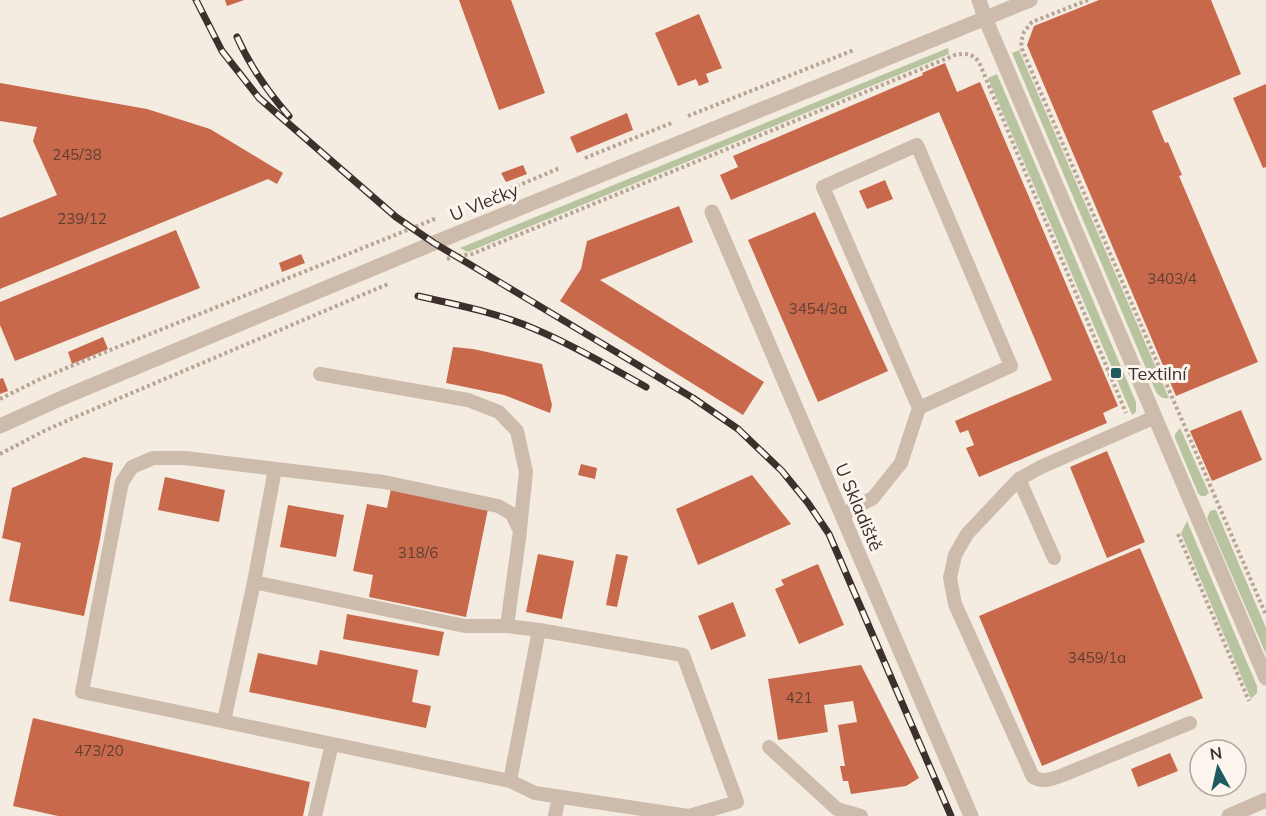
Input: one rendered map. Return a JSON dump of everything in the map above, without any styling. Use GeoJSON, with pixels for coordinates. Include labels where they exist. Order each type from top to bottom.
{"type":"FeatureCollection","features":[{"type":"Feature","properties":{"kind":"street"},"geometry":{"type":"LineString","coordinates":[[979,0],[1266,678]]}},
{"type":"Feature","properties":{"kind":"street","name":"U Vlečky"},"geometry":{"type":"LineString","coordinates":[[0,426],[94,384],[1030,0]]}},
{"type":"Feature","properties":{"kind":"street","name":"U Skladiště"},"geometry":{"type":"LineString","coordinates":[[712,212],[971,816]]}},
{"type":"Feature","properties":{"kind":"street"},"geometry":{"type":"LineString","coordinates":[[1229,816],[1266,800]]}},
{"type":"Feature","properties":{"kind":"lane"},"geometry":{"type":"LineString","coordinates":[[842,515],[873,498],[901,463],[919,408],[823,187],[917,146],[1011,366],[919,408]]}},
{"type":"Feature","properties":{"kind":"lane"},"geometry":{"type":"LineString","coordinates":[[320,374],[468,400],[499,412],[517,431],[526,472],[507,626]]}},
{"type":"Feature","properties":{"kind":"lane"},"geometry":{"type":"LineString","coordinates":[[1155,417],[1041,466],[1019,479],[967,534],[955,555],[950,578],[954,604],[1033,777],[1039,780],[1055,778],[1190,723]]}},
{"type":"Feature","properties":{"kind":"lane"},"geometry":{"type":"LineString","coordinates":[[254,582],[465,627],[507,626],[539,630],[683,655],[737,802],[689,816],[559,797],[535,792],[510,781],[82,692],[123,482],[132,467],[153,458],[185,458],[384,482],[498,506],[512,514],[519,532]]}},
{"type":"Feature","properties":{"kind":"lane"},"geometry":{"type":"LineString","coordinates":[[224,721],[254,582],[275,469]]}},
{"type":"Feature","properties":{"kind":"lane"},"geometry":{"type":"LineString","coordinates":[[1019,479],[1054,558]]}},
{"type":"Feature","properties":{"kind":"lane"},"geometry":{"type":"LineString","coordinates":[[510,781],[539,630]]}},
{"type":"Feature","properties":{"kind":"lane"},"geometry":{"type":"LineString","coordinates":[[315,816],[332,744]]}},
{"type":"Feature","properties":{"kind":"lane"},"geometry":{"type":"LineString","coordinates":[[769,747],[837,809],[861,816]]}},
{"type":"Feature","properties":{"kind":"lane"},"geometry":{"type":"LineString","coordinates":[[555,816],[559,797]]}},
{"type":"Feature","properties":{"kind":"path"},"geometry":{"type":"LineString","coordinates":[[1088,0],[1032,22],[1024,32],[1021,42],[1022,49],[1266,615]]}},
{"type":"Feature","properties":{"kind":"path"},"geometry":{"type":"LineString","coordinates":[[688,116],[857,48]]}},
{"type":"Feature","properties":{"kind":"path"},"geometry":{"type":"LineString","coordinates":[[445,260],[483,250],[964,53],[971,55],[978,62],[1127,417]]}},
{"type":"Feature","properties":{"kind":"path"},"geometry":{"type":"LineString","coordinates":[[585,158],[674,122]]}},
{"type":"Feature","properties":{"kind":"path"},"geometry":{"type":"LineString","coordinates":[[467,207],[560,168]]}},
{"type":"Feature","properties":{"kind":"path"},"geometry":{"type":"LineString","coordinates":[[0,399],[38,380],[437,218]]}},
{"type":"Feature","properties":{"kind":"path"},"geometry":{"type":"LineString","coordinates":[[0,454],[73,418],[390,283]]}},
{"type":"Feature","properties":{"kind":"path"},"geometry":{"type":"LineString","coordinates":[[1178,534],[1249,701]]}},
{"type":"Feature","properties":{"kind":"green space"},"geometry":{"type":"Polygon","coordinates":[[[948,48],[949,54],[468,252],[460,248],[948,48]]]}},
{"type":"Feature","properties":{"kind":"green space"},"geometry":{"type":"Polygon","coordinates":[[[1019,50],[1169,398],[1161,397],[1156,392],[1012,53],[1019,50]]]}},
{"type":"Feature","properties":{"kind":"green space"},"geometry":{"type":"Polygon","coordinates":[[[997,74],[1136,402],[1136,412],[1132,415],[988,78],[997,74]]]}},
{"type":"Feature","properties":{"kind":"green space"},"geometry":{"type":"Polygon","coordinates":[[[1180,428],[1209,493],[1205,496],[1198,493],[1175,438],[1180,428]]]}},
{"type":"Feature","properties":{"kind":"green space"},"geometry":{"type":"Polygon","coordinates":[[[1213,510],[1216,510],[1266,628],[1266,654],[1207,518],[1213,510]]]}},
{"type":"Feature","properties":{"kind":"green space"},"geometry":{"type":"Polygon","coordinates":[[[1187,521],[1257,686],[1257,693],[1251,699],[1181,533],[1187,521]]]}},
{"type":"Feature","properties":{"kind":"building"},"geometry":{"type":"Polygon","coordinates":[[[225,0],[244,0],[227,6],[225,0]]]}},
{"type":"Feature","properties":{"kind":"building"},"geometry":{"type":"Polygon","coordinates":[[[459,0],[511,0],[545,93],[499,110],[459,0]]]}},
{"type":"Feature","properties":{"kind":"building"},"geometry":{"type":"Polygon","coordinates":[[[1099,0],[1211,0],[1241,74],[1152,111],[1165,143],[1168,142],[1182,175],[1179,176],[1258,362],[1176,396],[1027,45],[1034,26],[1099,0]]]}},
{"type":"Feature","properties":{"kind":"building"},"geometry":{"type":"Polygon","coordinates":[[[699,14],[722,68],[706,74],[709,82],[699,86],[696,79],[678,86],[655,33],[699,14]]]}},
{"type":"Feature","properties":{"kind":"building"},"geometry":{"type":"Polygon","coordinates":[[[945,63],[957,92],[980,82],[1118,406],[1103,413],[1107,423],[979,477],[966,448],[974,445],[968,430],[960,433],[955,421],[1052,380],[939,112],[731,200],[720,175],[738,167],[733,156],[923,75],[922,73],[945,63]]]}},
{"type":"Feature","properties":{"kind":"building"},"geometry":{"type":"Polygon","coordinates":[[[0,83],[147,109],[210,129],[283,173],[277,184],[268,179],[0,289],[0,218],[57,195],[33,141],[37,127],[0,121],[0,83]]]}},
{"type":"Feature","properties":{"kind":"building"},"geometry":{"type":"Polygon","coordinates":[[[1266,84],[1266,167],[1263,168],[1233,98],[1266,84]]]}},
{"type":"Feature","properties":{"kind":"building"},"geometry":{"type":"Polygon","coordinates":[[[627,113],[633,130],[577,153],[570,137],[627,113]]]}},
{"type":"Feature","properties":{"kind":"building"},"geometry":{"type":"Polygon","coordinates":[[[523,165],[527,174],[506,182],[501,173],[523,165]]]}},
{"type":"Feature","properties":{"kind":"building"},"geometry":{"type":"Polygon","coordinates":[[[885,180],[893,199],[867,209],[859,191],[885,180]]]}},
{"type":"Feature","properties":{"kind":"building"},"geometry":{"type":"Polygon","coordinates":[[[679,206],[693,242],[600,280],[764,382],[743,415],[560,301],[581,269],[587,241],[679,206]]]}},
{"type":"Feature","properties":{"kind":"building"},"geometry":{"type":"Polygon","coordinates":[[[815,212],[888,371],[818,402],[748,240],[815,212]]]}},
{"type":"Feature","properties":{"kind":"building"},"geometry":{"type":"Polygon","coordinates":[[[176,230],[200,288],[15,361],[0,325],[0,302],[176,230]]]}},
{"type":"Feature","properties":{"kind":"building"},"geometry":{"type":"Polygon","coordinates":[[[301,254],[305,263],[282,272],[279,263],[301,254]]]}},
{"type":"Feature","properties":{"kind":"building"},"geometry":{"type":"Polygon","coordinates":[[[103,337],[108,349],[72,364],[68,352],[103,337]]]}},
{"type":"Feature","properties":{"kind":"building"},"geometry":{"type":"Polygon","coordinates":[[[453,347],[542,364],[552,405],[550,413],[504,395],[446,383],[453,347]]]}},
{"type":"Feature","properties":{"kind":"building"},"geometry":{"type":"Polygon","coordinates":[[[3,378],[8,391],[0,394],[0,379],[3,378]]]}},
{"type":"Feature","properties":{"kind":"building"},"geometry":{"type":"Polygon","coordinates":[[[1241,410],[1262,460],[1212,481],[1190,431],[1241,410]]]}},
{"type":"Feature","properties":{"kind":"building"},"geometry":{"type":"Polygon","coordinates":[[[1107,451],[1145,542],[1107,558],[1070,467],[1107,451]]]}},
{"type":"Feature","properties":{"kind":"building"},"geometry":{"type":"Polygon","coordinates":[[[84,457],[113,463],[84,616],[9,601],[21,543],[2,538],[12,488],[84,457]]]}},
{"type":"Feature","properties":{"kind":"building"},"geometry":{"type":"Polygon","coordinates":[[[581,464],[597,468],[595,479],[578,475],[581,464]]]}},
{"type":"Feature","properties":{"kind":"building"},"geometry":{"type":"Polygon","coordinates":[[[752,475],[791,524],[698,565],[676,509],[752,475]]]}},
{"type":"Feature","properties":{"kind":"building"},"geometry":{"type":"Polygon","coordinates":[[[165,477],[225,490],[219,522],[158,510],[165,477]]]}},
{"type":"Feature","properties":{"kind":"building"},"geometry":{"type":"Polygon","coordinates":[[[391,489],[488,509],[466,617],[369,597],[373,575],[353,571],[367,504],[387,508],[391,489]]]}},
{"type":"Feature","properties":{"kind":"building"},"geometry":{"type":"Polygon","coordinates":[[[288,505],[344,515],[336,557],[280,547],[288,505]]]}},
{"type":"Feature","properties":{"kind":"building"},"geometry":{"type":"Polygon","coordinates":[[[1140,548],[1203,698],[1042,766],[979,616],[1140,548]]]}},
{"type":"Feature","properties":{"kind":"building"},"geometry":{"type":"Polygon","coordinates":[[[538,554],[574,561],[562,619],[526,612],[538,554]]]}},
{"type":"Feature","properties":{"kind":"building"},"geometry":{"type":"Polygon","coordinates":[[[616,554],[628,556],[617,607],[606,605],[616,554]]]}},
{"type":"Feature","properties":{"kind":"building"},"geometry":{"type":"Polygon","coordinates":[[[818,564],[844,625],[799,644],[775,589],[784,585],[781,580],[818,564]]]}},
{"type":"Feature","properties":{"kind":"building"},"geometry":{"type":"Polygon","coordinates":[[[733,602],[746,636],[711,650],[698,616],[733,602]]]}},
{"type":"Feature","properties":{"kind":"building"},"geometry":{"type":"Polygon","coordinates":[[[347,614],[444,632],[439,656],[343,639],[347,614]]]}},
{"type":"Feature","properties":{"kind":"building"},"geometry":{"type":"Polygon","coordinates":[[[320,650],[418,670],[412,702],[431,706],[426,728],[249,692],[258,653],[317,665],[320,650]]]}},
{"type":"Feature","properties":{"kind":"building"},"geometry":{"type":"Polygon","coordinates":[[[861,665],[919,778],[906,786],[851,794],[848,781],[843,781],[840,766],[845,766],[838,725],[857,722],[853,701],[824,705],[828,732],[778,740],[768,679],[861,665]]]}},
{"type":"Feature","properties":{"kind":"building"},"geometry":{"type":"Polygon","coordinates":[[[33,718],[310,782],[303,816],[58,816],[13,806],[33,718]]]}},
{"type":"Feature","properties":{"kind":"building"},"geometry":{"type":"Polygon","coordinates":[[[1170,753],[1178,771],[1138,787],[1131,769],[1170,753]]]}},
{"type":"Feature","properties":{"kind":"railway"},"geometry":{"type":"LineString","coordinates":[[196,0],[222,51],[259,98],[396,217],[434,243],[693,398],[738,429],[782,471],[829,534],[951,816]]}},
{"type":"Feature","properties":{"kind":"railway"},"geometry":{"type":"LineString","coordinates":[[237,37],[260,78],[289,116]]}},
{"type":"Feature","properties":{"kind":"railway"},"geometry":{"type":"LineString","coordinates":[[418,296],[478,310],[523,324],[579,350],[646,387]]}},
{"type":"Feature","properties":{"kind":"place","name":"Textilní"},"geometry":{"type":"Point","coordinates":[1116,373]}}]}
